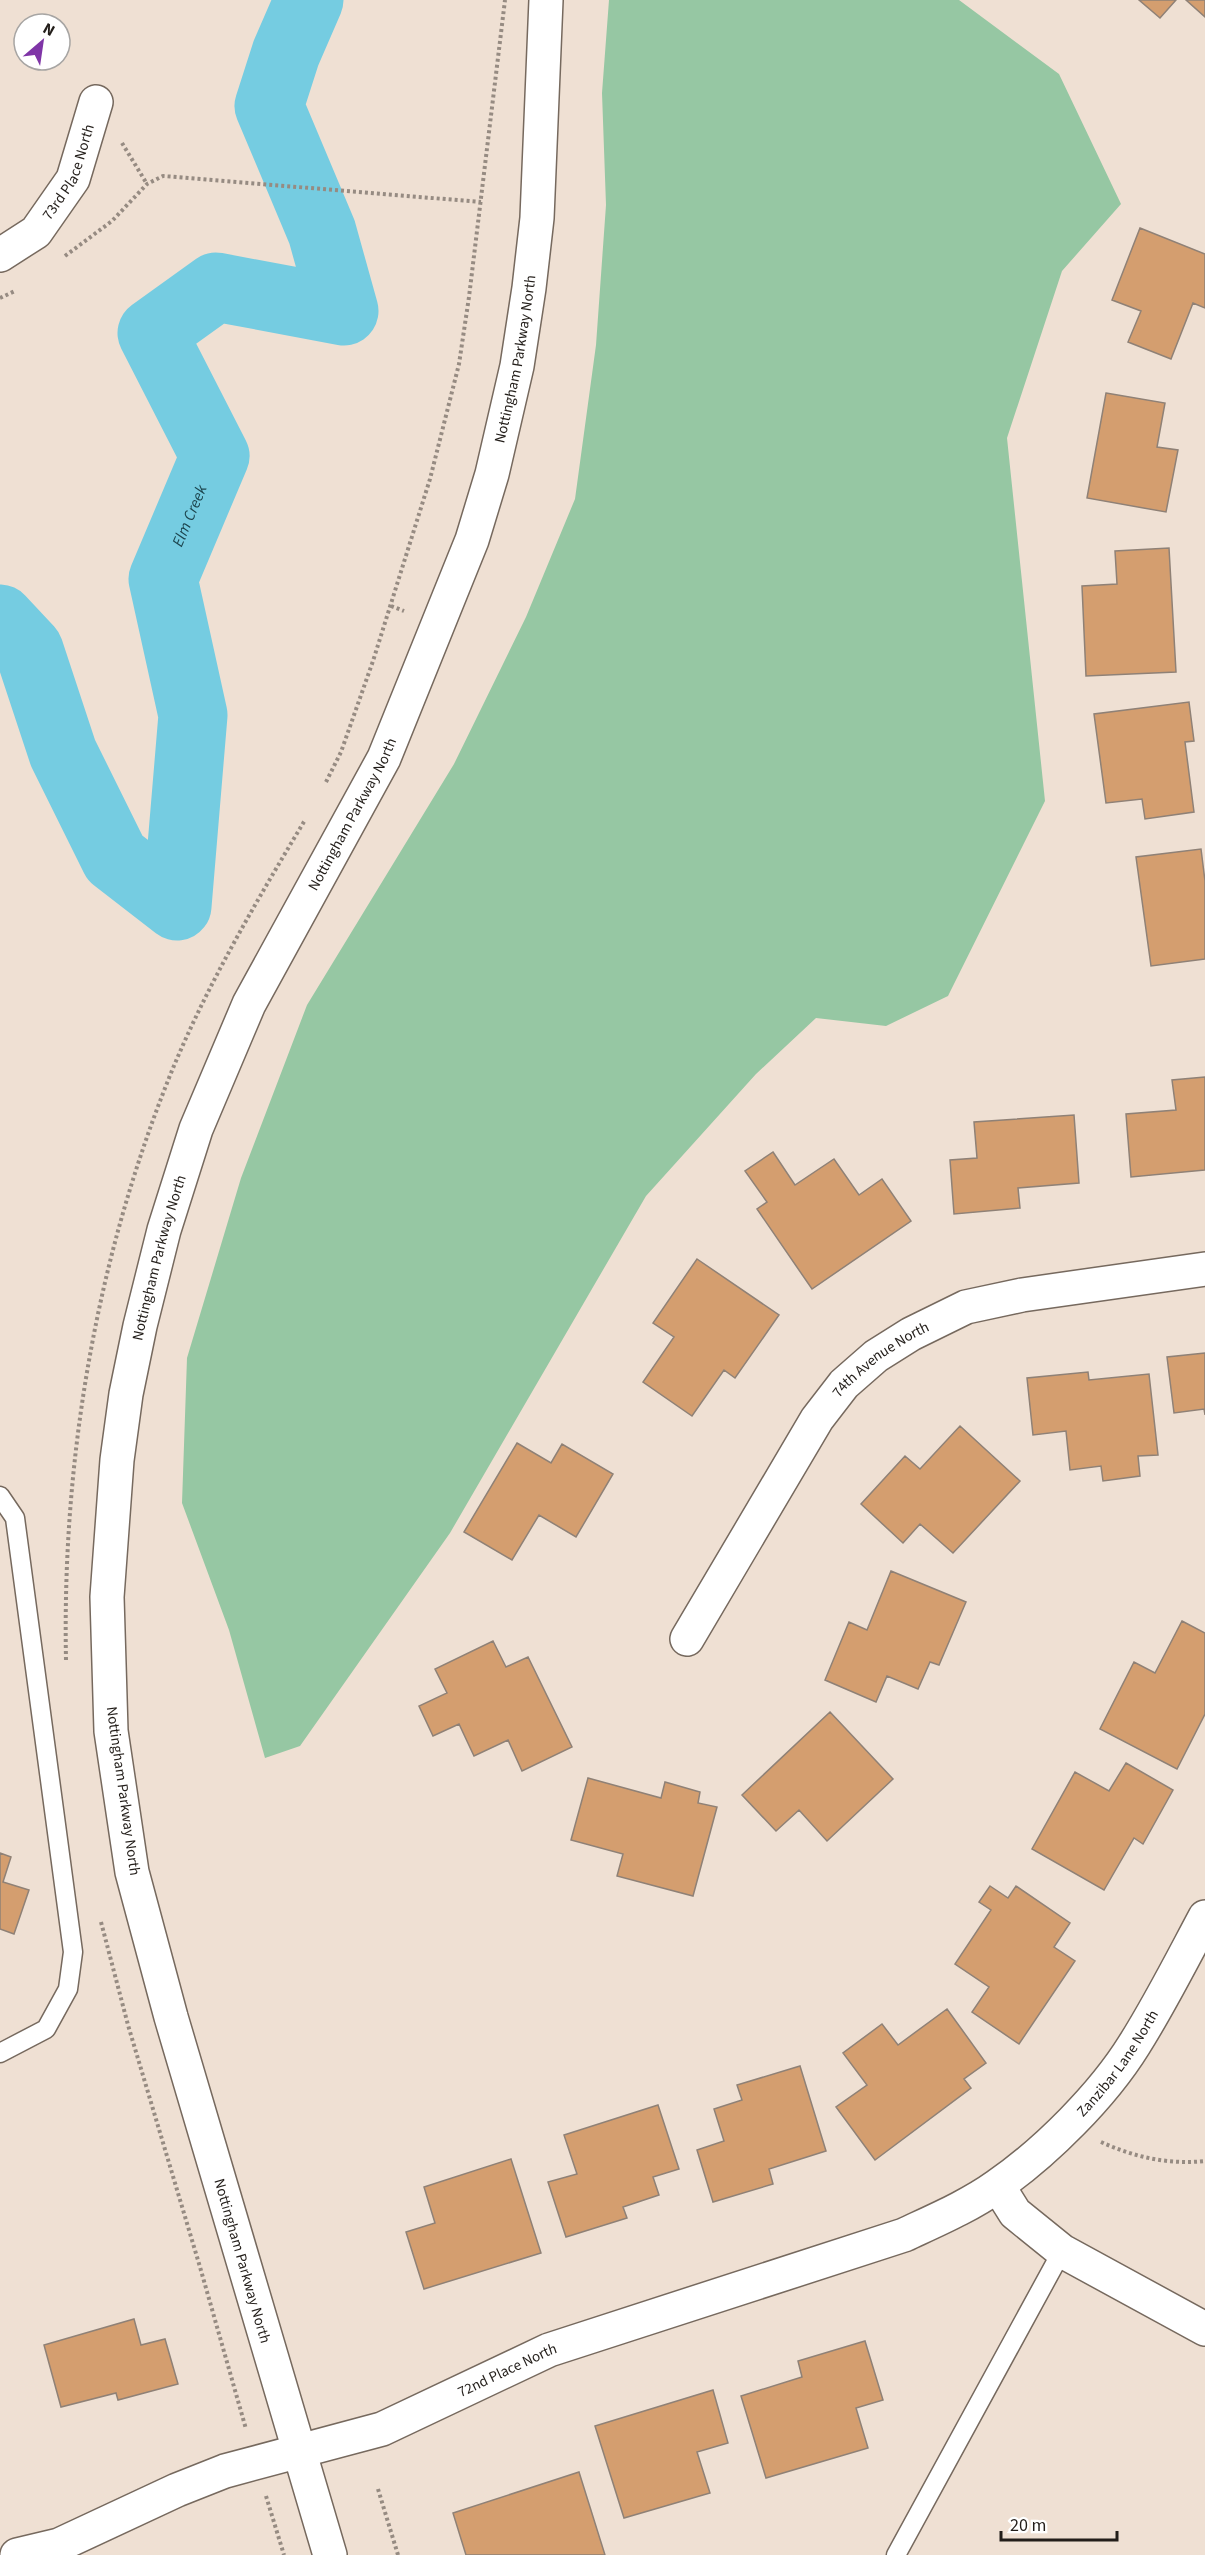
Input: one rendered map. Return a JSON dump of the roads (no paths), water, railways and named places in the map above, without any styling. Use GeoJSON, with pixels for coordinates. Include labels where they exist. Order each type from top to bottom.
{"type":"FeatureCollection","features":[{"type":"Feature","properties":{"kind":"street","name":"Nottingham Parkway North"},"geometry":{"type":"LineString","coordinates":[[330,2555],[171,2017],[132,1872],[111,1731],[107,1597],[117,1460],[126,1394],[140,1326],[164,1230],[196,1129],[249,1004],[384,758],[441,623],[479,518],[517,366],[529,288],[537,218],[546,0]]}},
{"type":"Feature","properties":{"kind":"street","name":"73rd Place North"},"geometry":{"type":"LineString","coordinates":[[0,255],[36,232],[73,179],[96,102]]}},
{"type":"Feature","properties":{"kind":"street","name":"74th Avenue North"},"geometry":{"type":"LineString","coordinates":[[687,1639],[817,1419],[843,1384],[876,1356],[910,1334],[966,1307],[1022,1295],[1205,1269]]}},
{"type":"Feature","properties":{"kind":"street","name":"Zanzibar Lane North"},"geometry":{"type":"LineString","coordinates":[[998,2186],[1060,2133],[1102,2088],[1133,2047],[1205,1917]]}},
{"type":"Feature","properties":{"kind":"street","name":"72nd Place North"},"geometry":{"type":"LineString","coordinates":[[18,2555],[59,2545],[177,2490],[225,2472],[382,2429],[549,2349],[904,2235],[953,2212],[998,2186]]}},
{"type":"Feature","properties":{"kind":"street"},"geometry":{"type":"LineString","coordinates":[[998,2186],[1015,2213],[1062,2251],[1205,2329]]}},
{"type":"Feature","properties":{"kind":"lane"},"geometry":{"type":"LineString","coordinates":[[0,1496],[15,1518],[73,1952],[68,1989],[46,2029],[0,2053]]}},
{"type":"Feature","properties":{"kind":"lane"},"geometry":{"type":"LineString","coordinates":[[896,2555],[1062,2251]]}},
{"type":"Feature","properties":{"kind":"waterway","name":"Elm Creek"},"geometry":{"type":"LineString","coordinates":[[0,619],[29,650],[63,753],[115,858],[177,906],[193,715],[163,579],[215,456],[152,333],[216,287],[344,311],[322,232],[269,106],[286,53],[309,0]]}}]}
